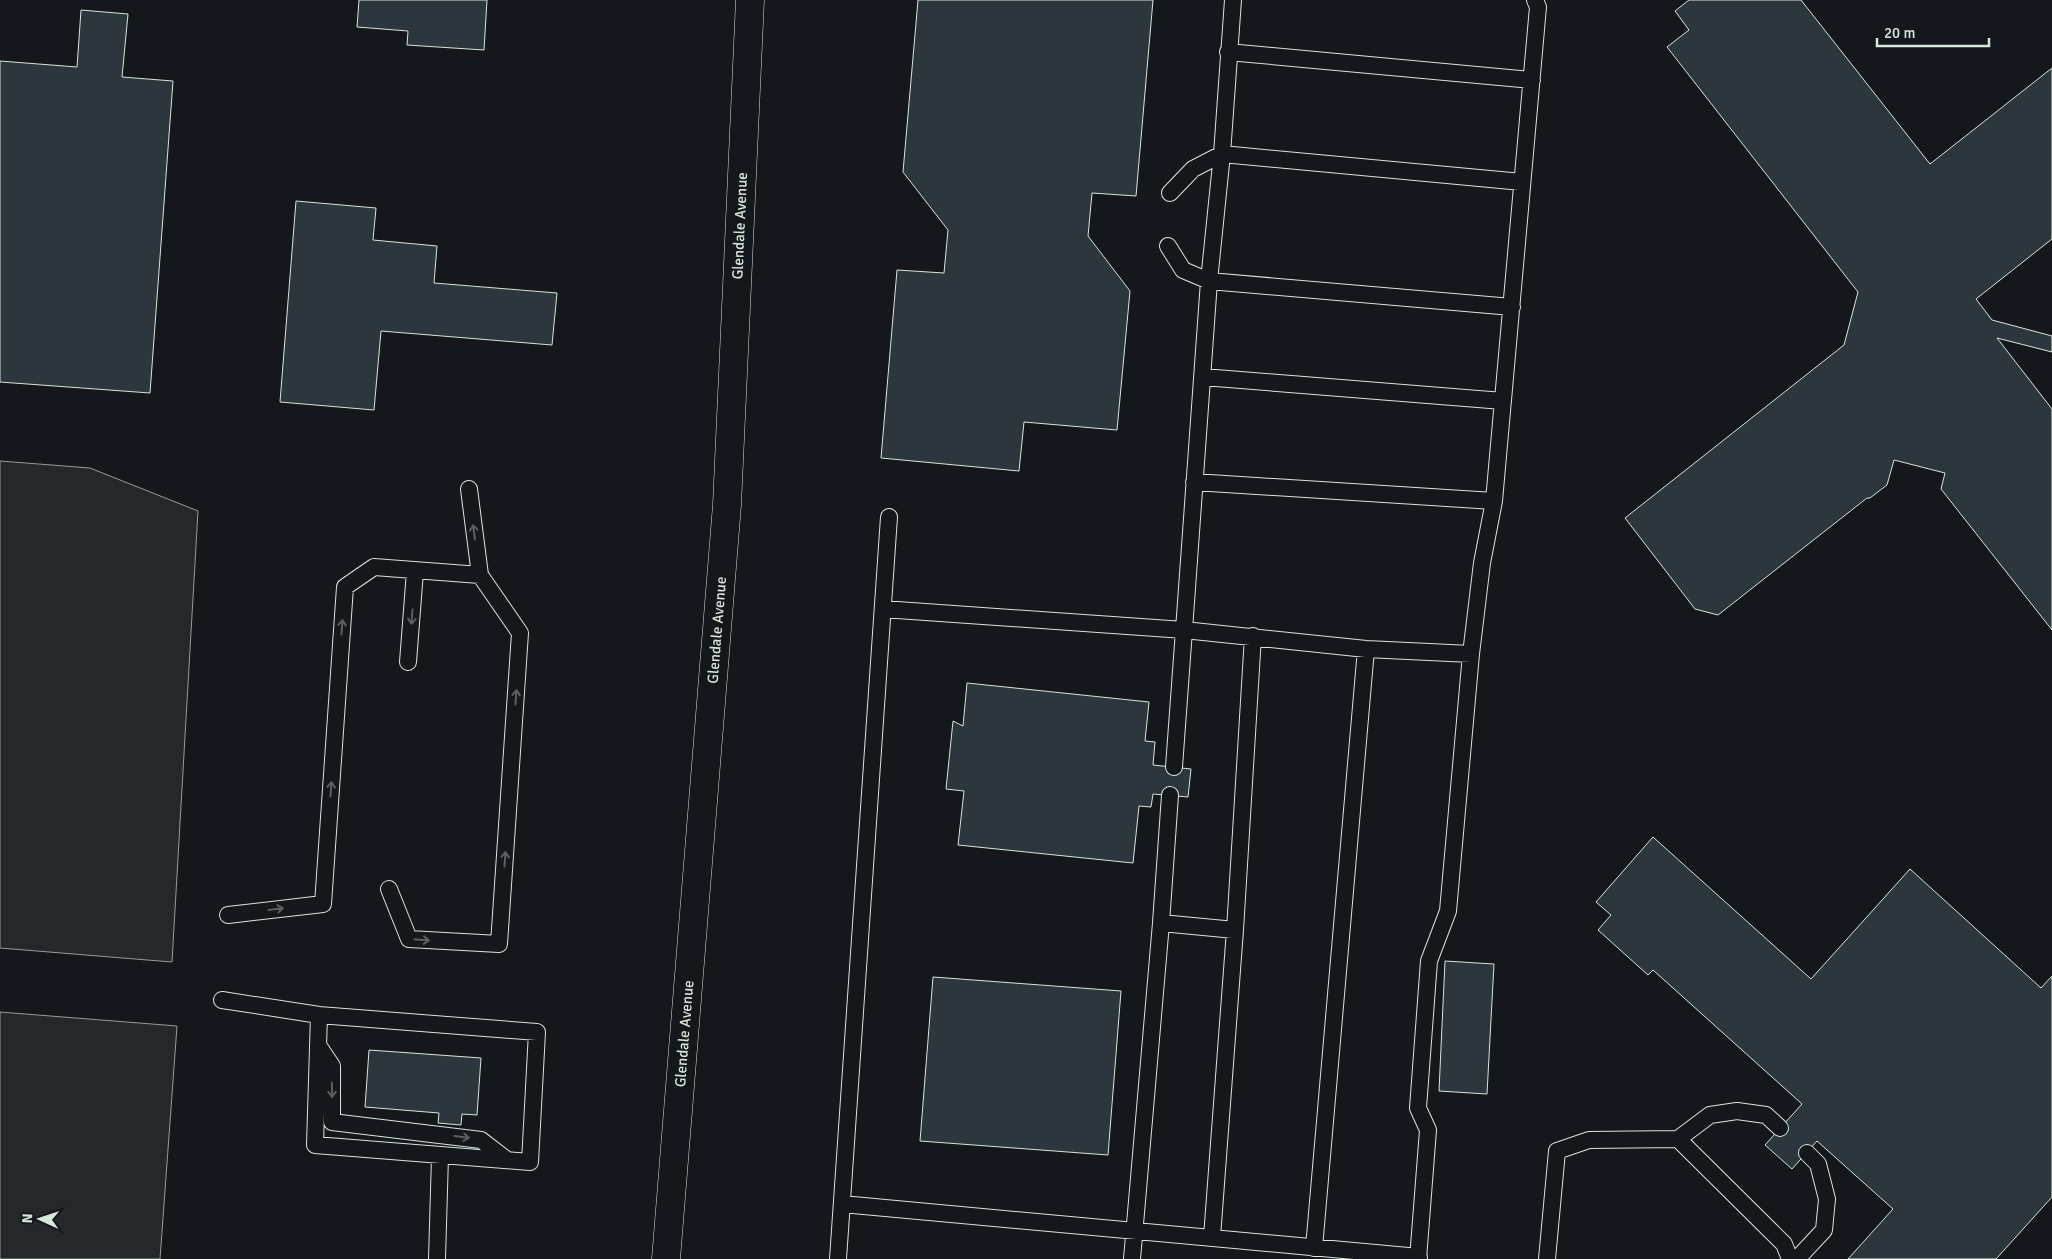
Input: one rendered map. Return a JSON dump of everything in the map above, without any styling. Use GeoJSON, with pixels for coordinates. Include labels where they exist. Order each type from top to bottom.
{"type":"FeatureCollection","features":[{"type":"Feature","properties":{"kind":"main road","name":"Glendale Avenue"},"geometry":{"type":"LineString","coordinates":[[666,1259],[727,505],[750,0]]}},
{"type":"Feature","properties":{"kind":"lane"},"geometry":{"type":"LineString","coordinates":[[1174,768],[1209,281],[1222,154],[1228,52],[1234,0]]}},
{"type":"Feature","properties":{"kind":"lane"},"geometry":{"type":"LineString","coordinates":[[842,1204],[1212,1237],[1419,1258],[1428,1130],[1418,1108],[1429,961],[1448,911],[1471,654],[1482,563],[1494,501],[1538,7],[1535,0]]}},
{"type":"Feature","properties":{"kind":"lane"},"geometry":{"type":"LineString","coordinates":[[1228,52],[1532,80]]}},
{"type":"Feature","properties":{"kind":"lane"},"geometry":{"type":"LineString","coordinates":[[1170,193],[1193,170],[1222,154],[1522,182]]}},
{"type":"Feature","properties":{"kind":"lane"},"geometry":{"type":"LineString","coordinates":[[1168,246],[1183,270],[1209,281],[1512,306]]}},
{"type":"Feature","properties":{"kind":"lane"},"geometry":{"type":"LineString","coordinates":[[1203,377],[1503,401]]}},
{"type":"Feature","properties":{"kind":"lane"},"geometry":{"type":"LineString","coordinates":[[1194,482],[1494,501]]}},
{"type":"Feature","properties":{"kind":"lane"},"geometry":{"type":"LineString","coordinates":[[389,889],[409,939],[499,944],[520,632],[480,575],[469,489]]}},
{"type":"Feature","properties":{"kind":"lane"},"geometry":{"type":"LineString","coordinates":[[838,1259],[890,518]]}},
{"type":"Feature","properties":{"kind":"lane"},"geometry":{"type":"LineString","coordinates":[[228,915],[323,904],[345,587],[374,567],[480,575]]}},
{"type":"Feature","properties":{"kind":"lane"},"geometry":{"type":"LineString","coordinates":[[408,662],[415,571]]}},
{"type":"Feature","properties":{"kind":"lane"},"geometry":{"type":"LineString","coordinates":[[883,609],[1184,630],[1366,649],[1471,654]]}},
{"type":"Feature","properties":{"kind":"lane"},"geometry":{"type":"LineString","coordinates":[[1212,1237],[1236,930],[1253,636]]}},
{"type":"Feature","properties":{"kind":"lane"},"geometry":{"type":"LineString","coordinates":[[1314,1248],[1366,649]]}},
{"type":"Feature","properties":{"kind":"lane"},"geometry":{"type":"LineString","coordinates":[[1132,1259],[1170,795]]}},
{"type":"Feature","properties":{"kind":"lane"},"geometry":{"type":"LineString","coordinates":[[1161,923],[1236,930]]}},
{"type":"Feature","properties":{"kind":"lane"},"geometry":{"type":"LineString","coordinates":[[222,1000],[319,1015],[537,1032],[530,1162],[316,1145],[319,1015]]}},
{"type":"Feature","properties":{"kind":"lane"},"geometry":{"type":"LineString","coordinates":[[318,1045],[332,1066],[332,1122],[481,1140],[507,1160]]}},
{"type":"Feature","properties":{"kind":"lane"},"geometry":{"type":"LineString","coordinates":[[1547,1259],[1557,1150],[1589,1140],[1678,1139],[1710,1116],[1737,1111],[1766,1115],[1780,1128]]}},
{"type":"Feature","properties":{"kind":"lane"},"geometry":{"type":"LineString","coordinates":[[1678,1139],[1784,1244],[1790,1259]]}},
{"type":"Feature","properties":{"kind":"lane"},"geometry":{"type":"LineString","coordinates":[[1797,1259],[1824,1230],[1827,1199],[1818,1164],[1807,1153]]}},
{"type":"Feature","properties":{"kind":"lane"},"geometry":{"type":"LineString","coordinates":[[437,1259],[440,1156]]}},
{"type":"Feature","properties":{"kind":"shaded area"},"geometry":{"type":"Polygon","coordinates":[[[0,461],[90,468],[198,511],[172,962],[0,948],[0,461]]]}},
{"type":"Feature","properties":{"kind":"shaded area"},"geometry":{"type":"Polygon","coordinates":[[[0,1012],[177,1026],[160,1259],[0,1259],[0,1012]]]}},
{"type":"Feature","properties":{"kind":"building"},"geometry":{"type":"Polygon","coordinates":[[[359,0],[487,0],[484,50],[407,45],[408,31],[357,27],[359,0]]]}},
{"type":"Feature","properties":{"kind":"building"},"geometry":{"type":"Polygon","coordinates":[[[918,0],[1153,0],[1136,196],[1092,193],[1088,236],[1130,291],[1117,430],[1024,422],[1019,471],[881,458],[897,270],[944,273],[948,230],[903,172],[918,0]]]}},
{"type":"Feature","properties":{"kind":"building"},"geometry":{"type":"Polygon","coordinates":[[[1689,0],[1801,0],[1930,164],[2052,68],[2052,239],[1976,299],[1992,320],[2052,336],[2052,352],[1997,338],[2052,409],[2052,630],[1941,489],[1945,473],[1894,460],[1887,485],[1870,498],[1867,498],[1718,615],[1695,609],[1625,518],[1844,345],[1858,292],[1667,47],[1689,30],[1675,11],[1689,0]]]}},
{"type":"Feature","properties":{"kind":"building"},"geometry":{"type":"Polygon","coordinates":[[[81,10],[128,14],[122,77],[173,81],[150,393],[0,382],[0,61],[77,67],[81,10]]]}},
{"type":"Feature","properties":{"kind":"building"},"geometry":{"type":"Polygon","coordinates":[[[296,201],[376,208],[373,240],[437,246],[434,283],[557,293],[552,345],[381,331],[374,410],[280,402],[296,201]]]}},
{"type":"Feature","properties":{"kind":"building"},"geometry":{"type":"Polygon","coordinates":[[[967,683],[1149,702],[1145,741],[1155,742],[1153,765],[1191,769],[1188,797],[1153,794],[1151,807],[1139,806],[1133,863],[958,845],[964,791],[946,789],[953,721],[963,726],[967,683]]]}},
{"type":"Feature","properties":{"kind":"building"},"geometry":{"type":"Polygon","coordinates":[[[1653,837],[1811,979],[1910,869],[2041,988],[2052,976],[2052,1197],[1996,1259],[1848,1259],[1893,1209],[1817,1141],[1792,1169],[1765,1145],[1802,1104],[1653,970],[1648,975],[1598,930],[1611,915],[1596,902],[1653,837]]]}},
{"type":"Feature","properties":{"kind":"building"},"geometry":{"type":"Polygon","coordinates":[[[1445,961],[1494,964],[1487,1094],[1439,1091],[1445,961]]]}},
{"type":"Feature","properties":{"kind":"building"},"geometry":{"type":"Polygon","coordinates":[[[933,977],[1121,991],[1108,1155],[920,1141],[933,977]]]}},
{"type":"Feature","properties":{"kind":"building"},"geometry":{"type":"Polygon","coordinates":[[[369,1050],[481,1058],[477,1115],[462,1114],[461,1125],[438,1123],[439,1113],[365,1107],[369,1050]]]}}]}
